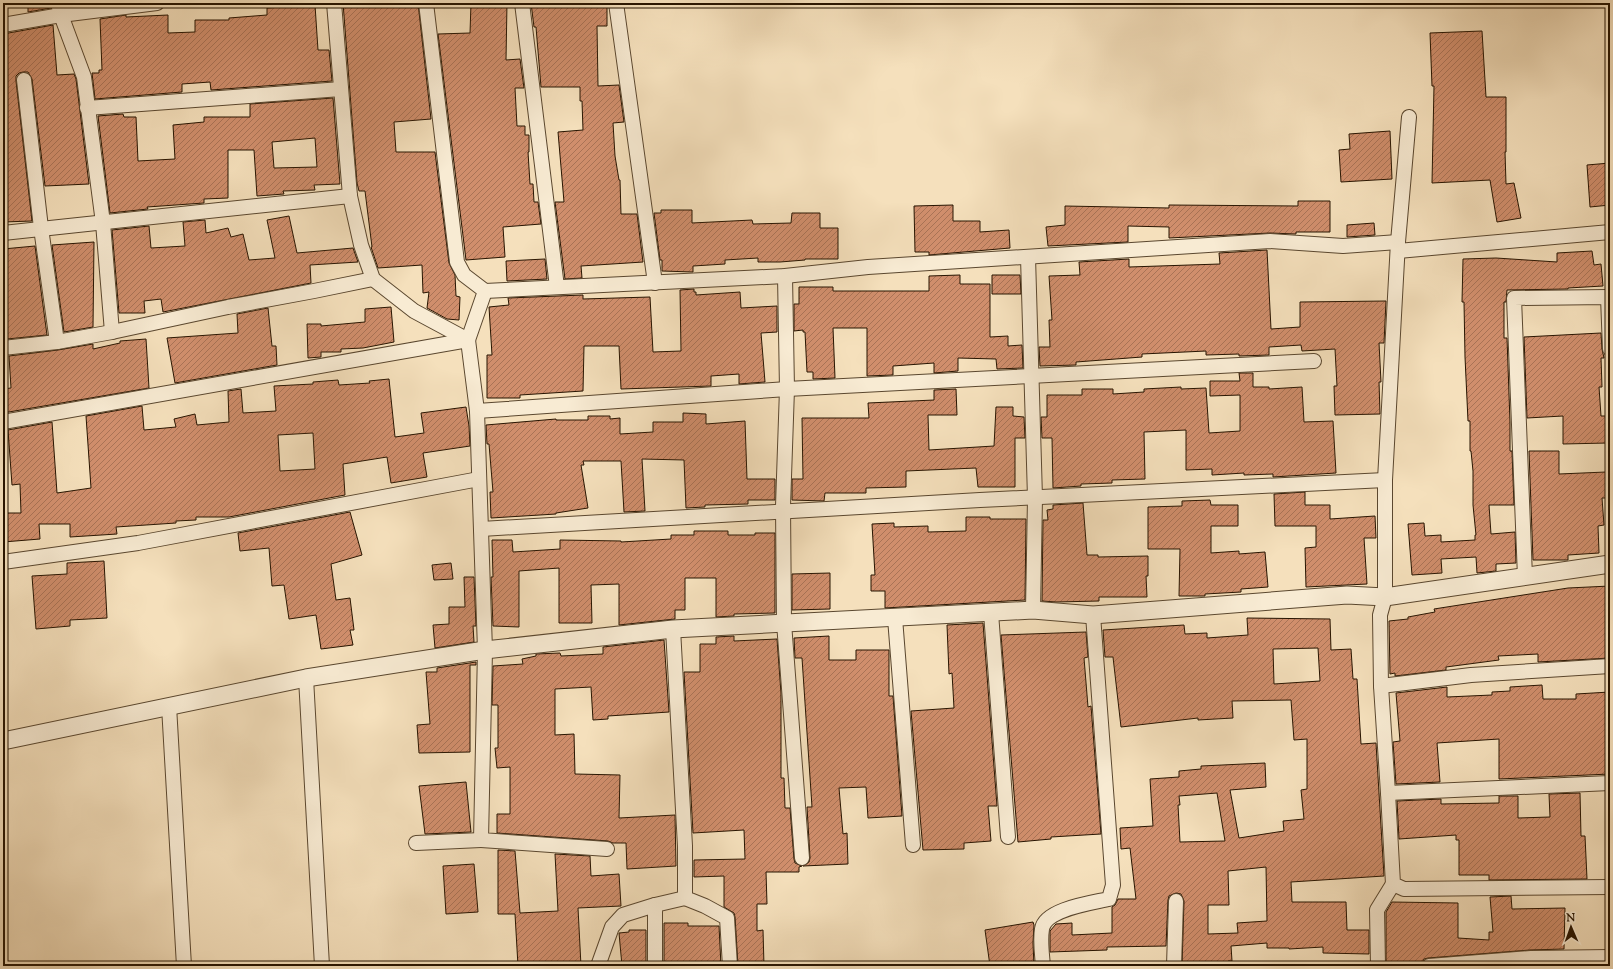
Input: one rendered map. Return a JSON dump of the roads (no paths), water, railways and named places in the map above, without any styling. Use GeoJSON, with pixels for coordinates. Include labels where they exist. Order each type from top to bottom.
{"type":"FeatureCollection","features":[{"type":"Feature","properties":{"kind":"street"},"geometry":{"type":"LineString","coordinates":[[3,25],[59,9],[157,3]]}},
{"type":"Feature","properties":{"kind":"street"},"geometry":{"type":"LineString","coordinates":[[334,3],[350,196],[361,245],[374,279],[414,311],[468,340]]}},
{"type":"Feature","properties":{"kind":"street"},"geometry":{"type":"LineString","coordinates":[[426,3],[457,262],[464,275],[486,291],[785,276],[868,268],[1270,241],[1343,246],[1398,246],[1610,232]]}},
{"type":"Feature","properties":{"kind":"street"},"geometry":{"type":"LineString","coordinates":[[522,3],[557,287]]}},
{"type":"Feature","properties":{"kind":"street"},"geometry":{"type":"LineString","coordinates":[[616,3],[655,283]]}},
{"type":"Feature","properties":{"kind":"street"},"geometry":{"type":"LineString","coordinates":[[59,9],[84,77],[102,223],[112,332]]}},
{"type":"Feature","properties":{"kind":"street"},"geometry":{"type":"LineString","coordinates":[[24,80],[41,228],[57,342]]}},
{"type":"Feature","properties":{"kind":"street"},"geometry":{"type":"LineString","coordinates":[[87,108],[341,89]]}},
{"type":"Feature","properties":{"kind":"street"},"geometry":{"type":"LineString","coordinates":[[1378,966],[1377,910],[1393,884],[1381,686],[1380,615],[1385,597],[1385,480],[1398,246],[1409,118]]}},
{"type":"Feature","properties":{"kind":"street"},"geometry":{"type":"LineString","coordinates":[[3,233],[350,196]]}},
{"type":"Feature","properties":{"kind":"street"},"geometry":{"type":"LineString","coordinates":[[1028,257],[1030,376],[1035,498],[1033,610]]}},
{"type":"Feature","properties":{"kind":"street"},"geometry":{"type":"LineString","coordinates":[[785,276],[787,389],[783,512],[784,623],[802,858]]}},
{"type":"Feature","properties":{"kind":"street"},"geometry":{"type":"LineString","coordinates":[[3,348],[57,342],[112,332],[228,306],[374,279]]}},
{"type":"Feature","properties":{"kind":"street"},"geometry":{"type":"LineString","coordinates":[[481,840],[485,650],[477,410],[468,340],[486,291]]}},
{"type":"Feature","properties":{"kind":"street"},"geometry":{"type":"LineString","coordinates":[[1525,577],[1514,298],[1608,297],[1610,349]]}},
{"type":"Feature","properties":{"kind":"street"},"geometry":{"type":"LineString","coordinates":[[3,422],[468,340]]}},
{"type":"Feature","properties":{"kind":"street"},"geometry":{"type":"LineString","coordinates":[[477,410],[787,389],[1314,361]]}},
{"type":"Feature","properties":{"kind":"street"},"geometry":{"type":"LineString","coordinates":[[3,562],[138,543],[479,479]]}},
{"type":"Feature","properties":{"kind":"street"},"geometry":{"type":"LineString","coordinates":[[481,528],[1385,480]]}},
{"type":"Feature","properties":{"kind":"street"},"geometry":{"type":"LineString","coordinates":[[3,741],[306,678],[485,650],[673,629],[1033,610],[1094,615],[1347,595],[1385,597],[1610,564]]}},
{"type":"Feature","properties":{"kind":"street"},"geometry":{"type":"LineString","coordinates":[[991,613],[1008,838]]}},
{"type":"Feature","properties":{"kind":"street"},"geometry":{"type":"LineString","coordinates":[[1043,966],[1042,929],[1044,921],[1057,912],[1109,899],[1113,885],[1094,615]]}},
{"type":"Feature","properties":{"kind":"street"},"geometry":{"type":"LineString","coordinates":[[895,618],[913,845]]}},
{"type":"Feature","properties":{"kind":"street"},"geometry":{"type":"LineString","coordinates":[[673,629],[684,846],[685,898]]}},
{"type":"Feature","properties":{"kind":"street"},"geometry":{"type":"LineString","coordinates":[[1381,686],[1471,675],[1610,666]]}},
{"type":"Feature","properties":{"kind":"street"},"geometry":{"type":"LineString","coordinates":[[306,678],[322,966]]}},
{"type":"Feature","properties":{"kind":"street"},"geometry":{"type":"LineString","coordinates":[[169,706],[184,966]]}},
{"type":"Feature","properties":{"kind":"street"},"geometry":{"type":"LineString","coordinates":[[1388,793],[1610,783]]}},
{"type":"Feature","properties":{"kind":"street"},"geometry":{"type":"LineString","coordinates":[[416,843],[481,840],[607,849]]}},
{"type":"Feature","properties":{"kind":"street"},"geometry":{"type":"LineString","coordinates":[[1393,884],[1404,889],[1610,887]]}},
{"type":"Feature","properties":{"kind":"street"},"geometry":{"type":"LineString","coordinates":[[598,966],[612,927],[623,915],[685,898],[705,906],[727,918],[730,966]]}},
{"type":"Feature","properties":{"kind":"street"},"geometry":{"type":"LineString","coordinates":[[1174,966],[1176,900]]}},
{"type":"Feature","properties":{"kind":"street"},"geometry":{"type":"LineString","coordinates":[[655,905],[655,966]]}},
{"type":"Feature","properties":{"kind":"street"},"geometry":{"type":"LineString","coordinates":[[1429,966],[1531,958],[1610,957]]}}]}
